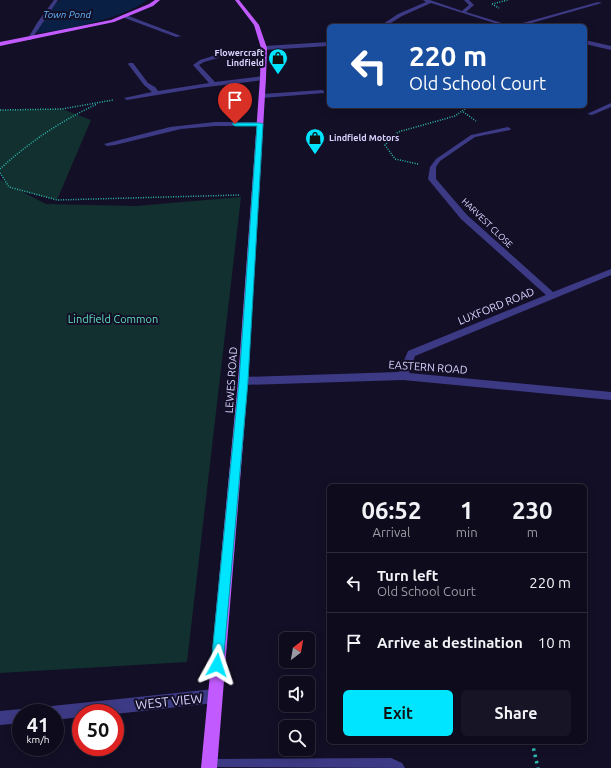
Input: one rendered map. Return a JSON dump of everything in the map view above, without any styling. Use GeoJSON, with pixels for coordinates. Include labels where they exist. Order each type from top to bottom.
{"type":"FeatureCollection","features":[{"type":"Feature","properties":{"kind":"main road"},"geometry":{"type":"LineString","coordinates":[[0,44],[112,21],[151,5],[158,0]]}},
{"type":"Feature","properties":{"kind":"main road","name":"LEWES ROAD"},"geometry":{"type":"LineString","coordinates":[[209,768],[214,696],[243,381],[264,78],[264,48],[256,25],[238,0]]}},
{"type":"Feature","properties":{"kind":"street"},"geometry":{"type":"LineString","coordinates":[[30,39],[38,23],[56,0]]}},
{"type":"Feature","properties":{"kind":"street"},"geometry":{"type":"LineString","coordinates":[[463,13],[472,5],[466,0]]}},
{"type":"Feature","properties":{"kind":"street"},"geometry":{"type":"LineString","coordinates":[[386,24],[427,1],[503,24]]}},
{"type":"Feature","properties":{"kind":"street"},"geometry":{"type":"LineString","coordinates":[[521,24],[600,3]]}},
{"type":"Feature","properties":{"kind":"street"},"geometry":{"type":"LineString","coordinates":[[124,16],[178,36]]}},
{"type":"Feature","properties":{"kind":"street"},"geometry":{"type":"LineString","coordinates":[[587,42],[611,48]]}},
{"type":"Feature","properties":{"kind":"street"},"geometry":{"type":"LineString","coordinates":[[264,48],[327,44]]}},
{"type":"Feature","properties":{"kind":"street"},"geometry":{"type":"LineString","coordinates":[[213,84],[196,65],[202,61],[216,58]]}},
{"type":"Feature","properties":{"kind":"street"},"geometry":{"type":"LineString","coordinates":[[131,64],[146,84],[153,88],[156,93]]}},
{"type":"Feature","properties":{"kind":"street"},"geometry":{"type":"LineString","coordinates":[[127,98],[213,84],[264,78]]}},
{"type":"Feature","properties":{"kind":"street"},"geometry":{"type":"LineString","coordinates":[[262,96],[322,92]]}},
{"type":"Feature","properties":{"kind":"street"},"geometry":{"type":"LineString","coordinates":[[590,114],[611,105]]}},
{"type":"Feature","properties":{"kind":"street"},"geometry":{"type":"LineString","coordinates":[[107,144],[119,145],[171,129],[186,127],[210,124],[260,124]]}},
{"type":"Feature","properties":{"kind":"street"},"geometry":{"type":"LineString","coordinates":[[433,167],[438,160],[473,136],[508,129]]}},
{"type":"Feature","properties":{"kind":"street","name":"HARVEST CLOSE"},"geometry":{"type":"LineString","coordinates":[[433,167],[432,179],[464,217],[552,296]]}},
{"type":"Feature","properties":{"kind":"street","name":"LUXFORD ROAD"},"geometry":{"type":"LineString","coordinates":[[403,376],[411,354],[611,272]]}},
{"type":"Feature","properties":{"kind":"street","name":"EASTERN ROAD"},"geometry":{"type":"LineString","coordinates":[[243,381],[403,376],[611,396]]}},
{"type":"Feature","properties":{"kind":"street","name":"WEST VIEW"},"geometry":{"type":"LineString","coordinates":[[64,712],[214,696]]}},
{"type":"Feature","properties":{"kind":"street"},"geometry":{"type":"LineString","coordinates":[[0,718],[12,717]]}},
{"type":"Feature","properties":{"kind":"street"},"geometry":{"type":"LineString","coordinates":[[209,768],[391,766],[397,768]]}},
{"type":"Feature","properties":{"kind":"path"},"geometry":{"type":"LineString","coordinates":[[472,5],[492,4],[508,0]]}},
{"type":"Feature","properties":{"kind":"path"},"geometry":{"type":"LineString","coordinates":[[0,110],[62,109],[127,98]]}},
{"type":"Feature","properties":{"kind":"path"},"geometry":{"type":"LineString","coordinates":[[0,169],[17,152],[35,140],[80,112],[101,102]]}},
{"type":"Feature","properties":{"kind":"path"},"geometry":{"type":"LineString","coordinates":[[433,167],[394,159],[385,145],[398,132],[455,116],[466,108]]}},
{"type":"Feature","properties":{"kind":"path"},"geometry":{"type":"LineString","coordinates":[[462,111],[489,132]]}},
{"type":"Feature","properties":{"kind":"path"},"geometry":{"type":"LineString","coordinates":[[0,173],[9,187],[57,200],[255,194]]}},
{"type":"Feature","properties":{"kind":"path"},"geometry":{"type":"LineString","coordinates":[[532,744],[538,768]]}},
{"type":"Feature","properties":{"kind":"green space","name":"Lindfield Common"},"geometry":{"type":"Polygon","coordinates":[[[62,109],[91,120],[57,200],[21,191],[46,204],[136,206],[241,197],[187,662],[0,673],[0,179],[6,183],[0,173],[0,110],[62,109]]]}},
{"type":"Feature","properties":{"kind":"water","name":"Town Pond"},"geometry":{"type":"Polygon","coordinates":[[[61,0],[147,0],[110,18],[79,26],[38,33],[35,30],[57,2],[61,0]]]}},
{"type":"Feature","properties":{"kind":"place","name":"Flowercraft Lindfield"},"geometry":{"type":"Point","coordinates":[278,75]}},
{"type":"Feature","properties":{"kind":"place","name":"Lindfield Motors"},"geometry":{"type":"Point","coordinates":[315,155]}},
{"type":"Feature","properties":{"kind":"route"},"geometry":{"type":"LineString","coordinates":[[217,665],[243,381],[260,124],[235,124]]}}]}
